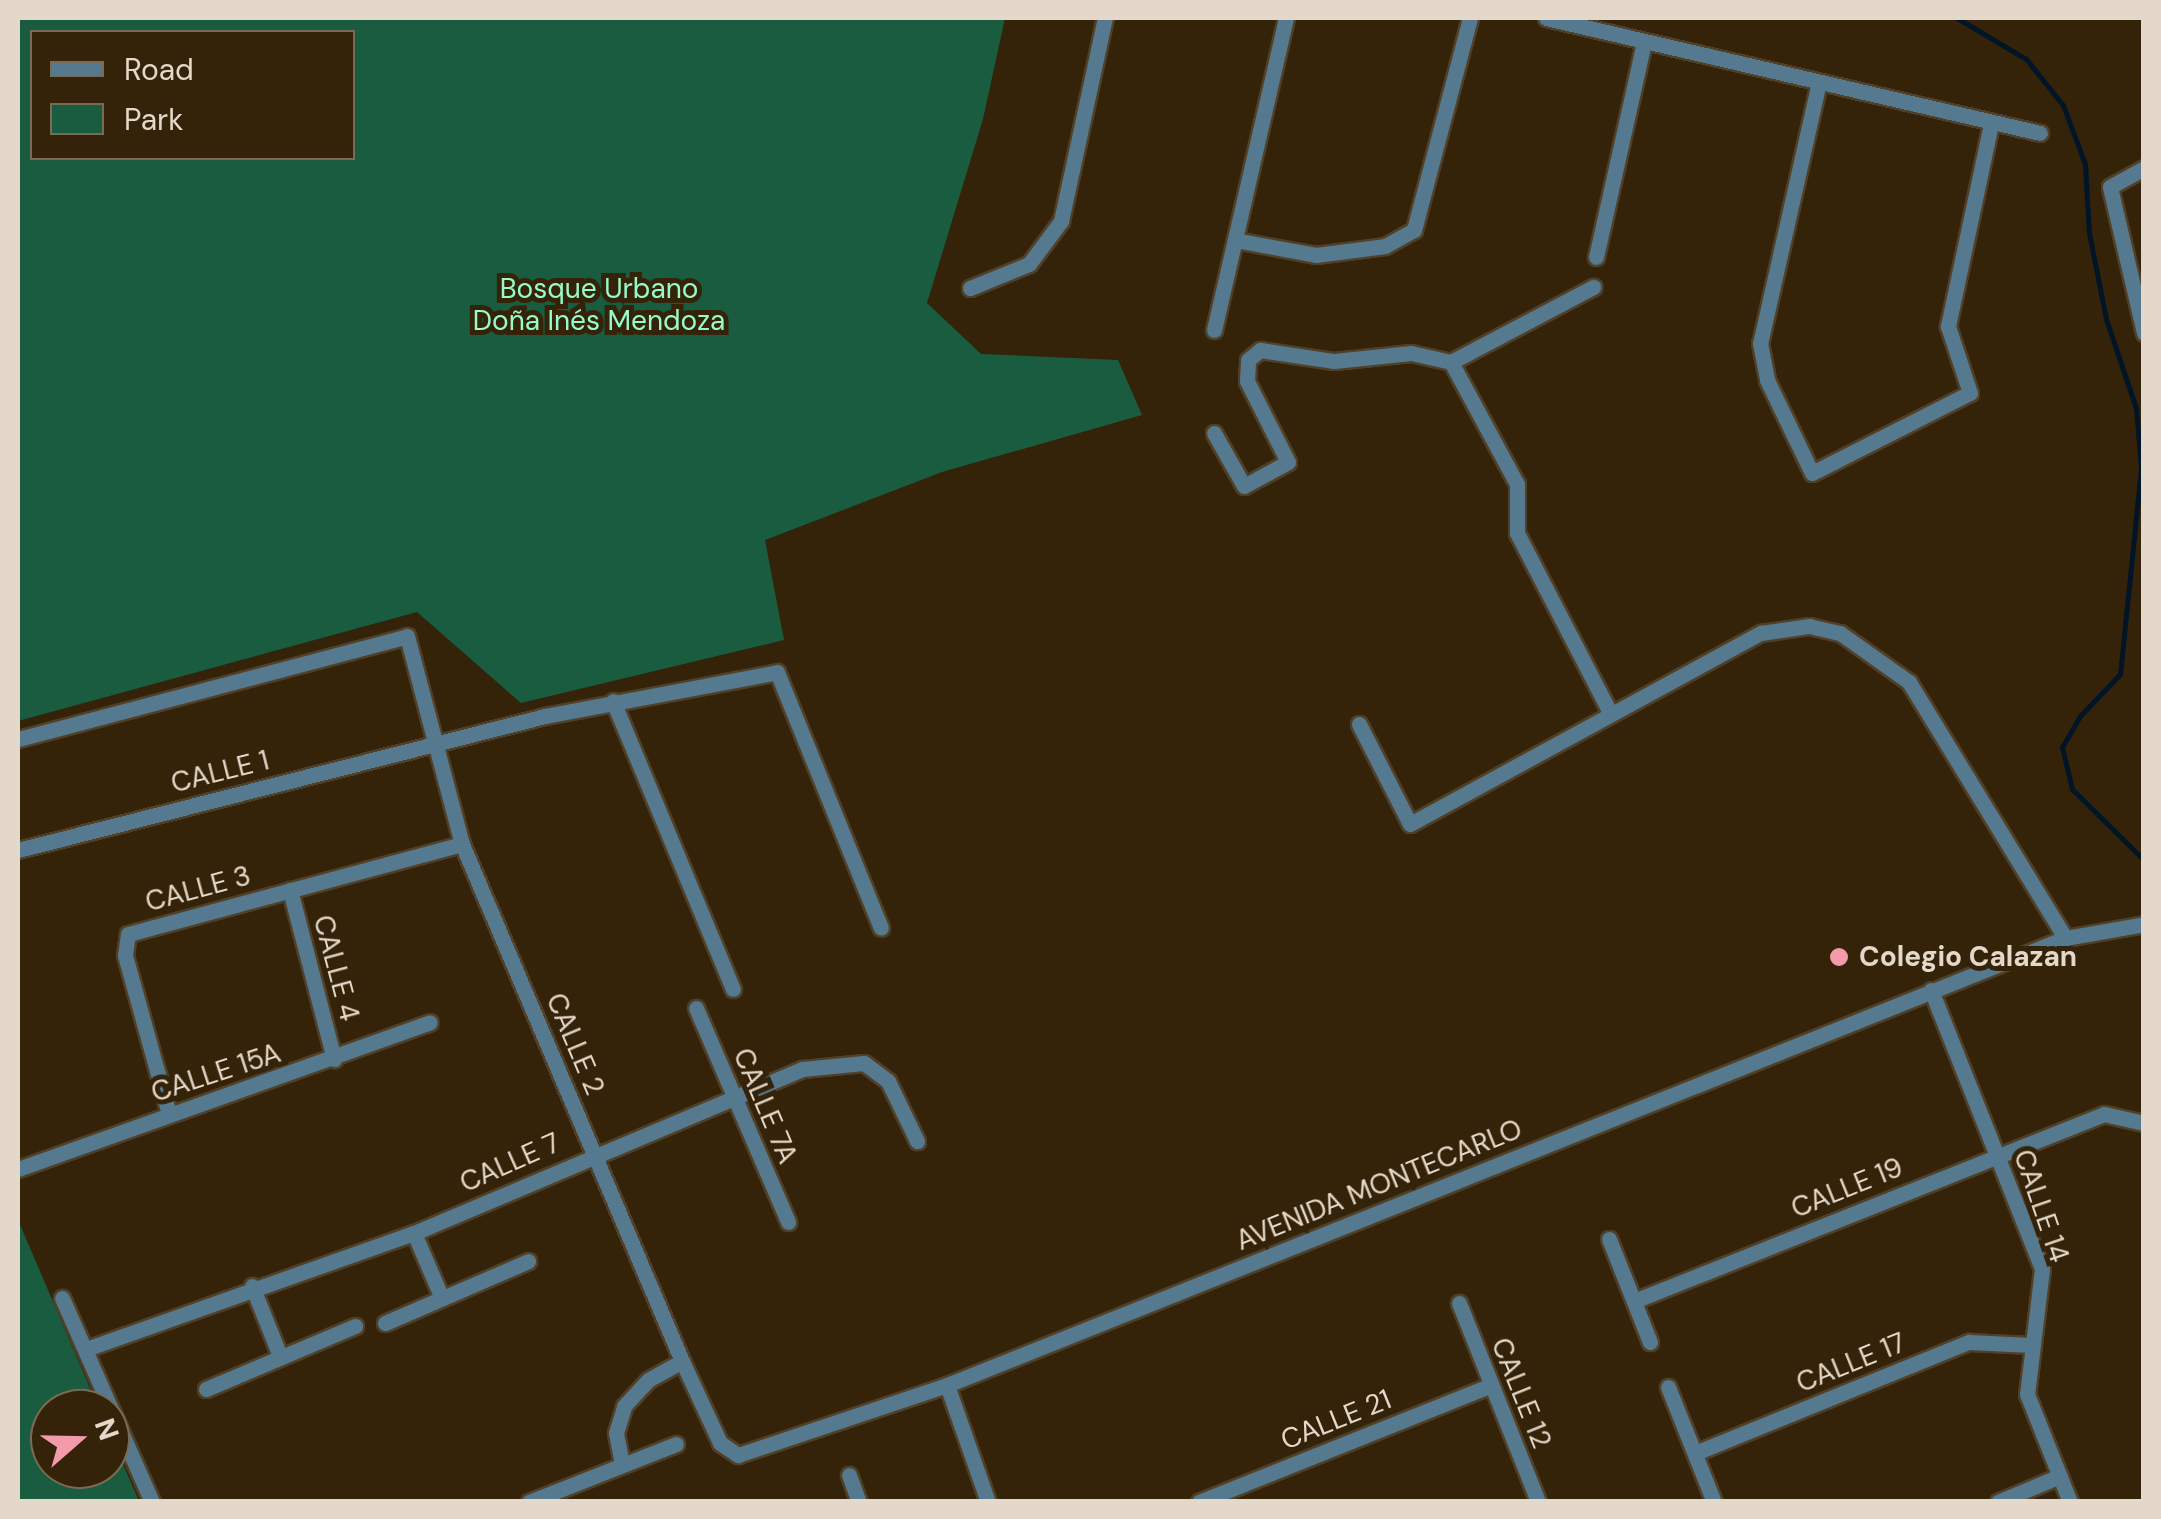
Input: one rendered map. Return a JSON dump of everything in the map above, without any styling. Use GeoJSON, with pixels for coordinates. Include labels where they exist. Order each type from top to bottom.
{"type":"FeatureCollection","features":[{"type":"Feature","properties":{"kind":"street"},"geometry":{"type":"LineString","coordinates":[[970,288],[1029,264],[1061,221],[1104,18]]}},
{"type":"Feature","properties":{"kind":"street"},"geometry":{"type":"LineString","coordinates":[[1214,330],[1286,18]]}},
{"type":"Feature","properties":{"kind":"street"},"geometry":{"type":"LineString","coordinates":[[1235,240],[1316,255],[1385,246],[1414,230],[1470,18]]}},
{"type":"Feature","properties":{"kind":"street"},"geometry":{"type":"LineString","coordinates":[[1546,18],[2040,132]]}},
{"type":"Feature","properties":{"kind":"street"},"geometry":{"type":"LineString","coordinates":[[1596,257],[1644,42]]}},
{"type":"Feature","properties":{"kind":"street"},"geometry":{"type":"LineString","coordinates":[[1819,82],[1760,342],[1767,380],[1812,474],[1970,394],[1948,326],[1991,123]]}},
{"type":"Feature","properties":{"kind":"street"},"geometry":{"type":"LineString","coordinates":[[2144,168],[2110,187],[2144,334]]}},
{"type":"Feature","properties":{"kind":"street"},"geometry":{"type":"LineString","coordinates":[[1214,433],[1244,486],[1288,462],[1247,381],[1248,360],[1260,350],[1334,360],[1412,353],[1451,362],[1593,286]]}},
{"type":"Feature","properties":{"kind":"street"},"geometry":{"type":"LineString","coordinates":[[1451,362],[1516,484],[1516,534],[1611,714]]}},
{"type":"Feature","properties":{"kind":"street"},"geometry":{"type":"LineString","coordinates":[[1359,724],[1410,824],[1761,633],[1809,626],[1853,638],[1909,682],[2065,938]]}},
{"type":"Feature","properties":{"kind":"street","name":"CALLE 2"},"geometry":{"type":"LineString","coordinates":[[18,739],[407,636],[462,844],[682,1362]]}},
{"type":"Feature","properties":{"kind":"street","name":"CALLE 1"},"geometry":{"type":"LineString","coordinates":[[18,850],[436,742],[613,701],[777,672],[881,928]]}},
{"type":"Feature","properties":{"kind":"street"},"geometry":{"type":"LineString","coordinates":[[613,701],[733,989]]}},
{"type":"Feature","properties":{"kind":"street","name":"CALLE 3"},"geometry":{"type":"LineString","coordinates":[[169,1114],[125,955],[128,934],[462,844]]}},
{"type":"Feature","properties":{"kind":"street","name":"CALLE 4"},"geometry":{"type":"LineString","coordinates":[[290,890],[334,1059]]}},
{"type":"Feature","properties":{"kind":"street","name":"AVENIDA MONTECARLO"},"geometry":{"type":"LineString","coordinates":[[682,1362],[720,1443],[738,1456],[948,1385],[2065,938],[2144,924]]}},
{"type":"Feature","properties":{"kind":"street","name":"CALLE 14"},"geometry":{"type":"LineString","coordinates":[[1932,990],[2042,1270],[2027,1394],[2070,1502]]}},
{"type":"Feature","properties":{"kind":"street","name":"CALLE 7A"},"geometry":{"type":"LineString","coordinates":[[696,1008],[788,1222]]}},
{"type":"Feature","properties":{"kind":"street","name":"CALLE 15A"},"geometry":{"type":"LineString","coordinates":[[18,1169],[430,1022]]}},
{"type":"Feature","properties":{"kind":"street","name":"CALLE 7"},"geometry":{"type":"LineString","coordinates":[[86,1349],[252,1286],[414,1233],[732,1094],[802,1069],[864,1063],[888,1080],[917,1140]]}},
{"type":"Feature","properties":{"kind":"street","name":"CALLE 19"},"geometry":{"type":"LineString","coordinates":[[1634,1301],[2104,1114],[2144,1123]]}},
{"type":"Feature","properties":{"kind":"street"},"geometry":{"type":"LineString","coordinates":[[414,1233],[441,1296]]}},
{"type":"Feature","properties":{"kind":"street"},"geometry":{"type":"LineString","coordinates":[[1609,1239],[1650,1342]]}},
{"type":"Feature","properties":{"kind":"street"},"geometry":{"type":"LineString","coordinates":[[385,1323],[528,1261]]}},
{"type":"Feature","properties":{"kind":"street"},"geometry":{"type":"LineString","coordinates":[[252,1286],[280,1356]]}},
{"type":"Feature","properties":{"kind":"street"},"geometry":{"type":"LineString","coordinates":[[62,1298],[152,1502]]}},
{"type":"Feature","properties":{"kind":"street","name":"CALLE 12"},"geometry":{"type":"LineString","coordinates":[[1459,1303],[1538,1502]]}},
{"type":"Feature","properties":{"kind":"street"},"geometry":{"type":"LineString","coordinates":[[206,1389],[355,1326]]}},
{"type":"Feature","properties":{"kind":"street","name":"CALLE 17"},"geometry":{"type":"LineString","coordinates":[[1695,1453],[1969,1342],[2031,1346]]}},
{"type":"Feature","properties":{"kind":"street"},"geometry":{"type":"LineString","coordinates":[[622,1464],[616,1433],[624,1406],[648,1380],[682,1362]]}},
{"type":"Feature","properties":{"kind":"street"},"geometry":{"type":"LineString","coordinates":[[948,1385],[988,1502]]}},
{"type":"Feature","properties":{"kind":"street","name":"CALLE 21"},"geometry":{"type":"LineString","coordinates":[[1199,1502],[1491,1386]]}},
{"type":"Feature","properties":{"kind":"street"},"geometry":{"type":"LineString","coordinates":[[1668,1387],[1714,1502]]}},
{"type":"Feature","properties":{"kind":"street"},"geometry":{"type":"LineString","coordinates":[[529,1502],[676,1444]]}},
{"type":"Feature","properties":{"kind":"street"},"geometry":{"type":"LineString","coordinates":[[849,1475],[859,1502]]}},
{"type":"Feature","properties":{"kind":"street"},"geometry":{"type":"LineString","coordinates":[[1998,1502],[2060,1476]]}},
{"type":"Feature","properties":{"kind":"green space","name":"Bosque Urbano Doña Inés Mendoza"},"geometry":{"type":"Polygon","coordinates":[[[18,18],[1005,18],[983,119],[927,303],[981,354],[1118,360],[1142,415],[942,472],[765,540],[784,640],[521,703],[417,612],[18,721],[18,18]]]}},
{"type":"Feature","properties":{"kind":"green space"},"geometry":{"type":"Polygon","coordinates":[[[18,1220],[90,1389],[30,1389],[30,1489],[130,1489],[130,1480],[139,1501],[18,1501],[18,1220]]]}},
{"type":"Feature","properties":{"kind":"waterway"},"geometry":{"type":"LineString","coordinates":[[1957,18],[2026,59],[2063,105],[2085,164],[2089,233],[2106,319],[2136,408],[2141,468],[2120,674],[2080,716],[2062,747],[2072,789],[2144,860]]}},
{"type":"Feature","properties":{"kind":"place","name":"Colegio Calazan"},"geometry":{"type":"Point","coordinates":[1839,957]}}]}
